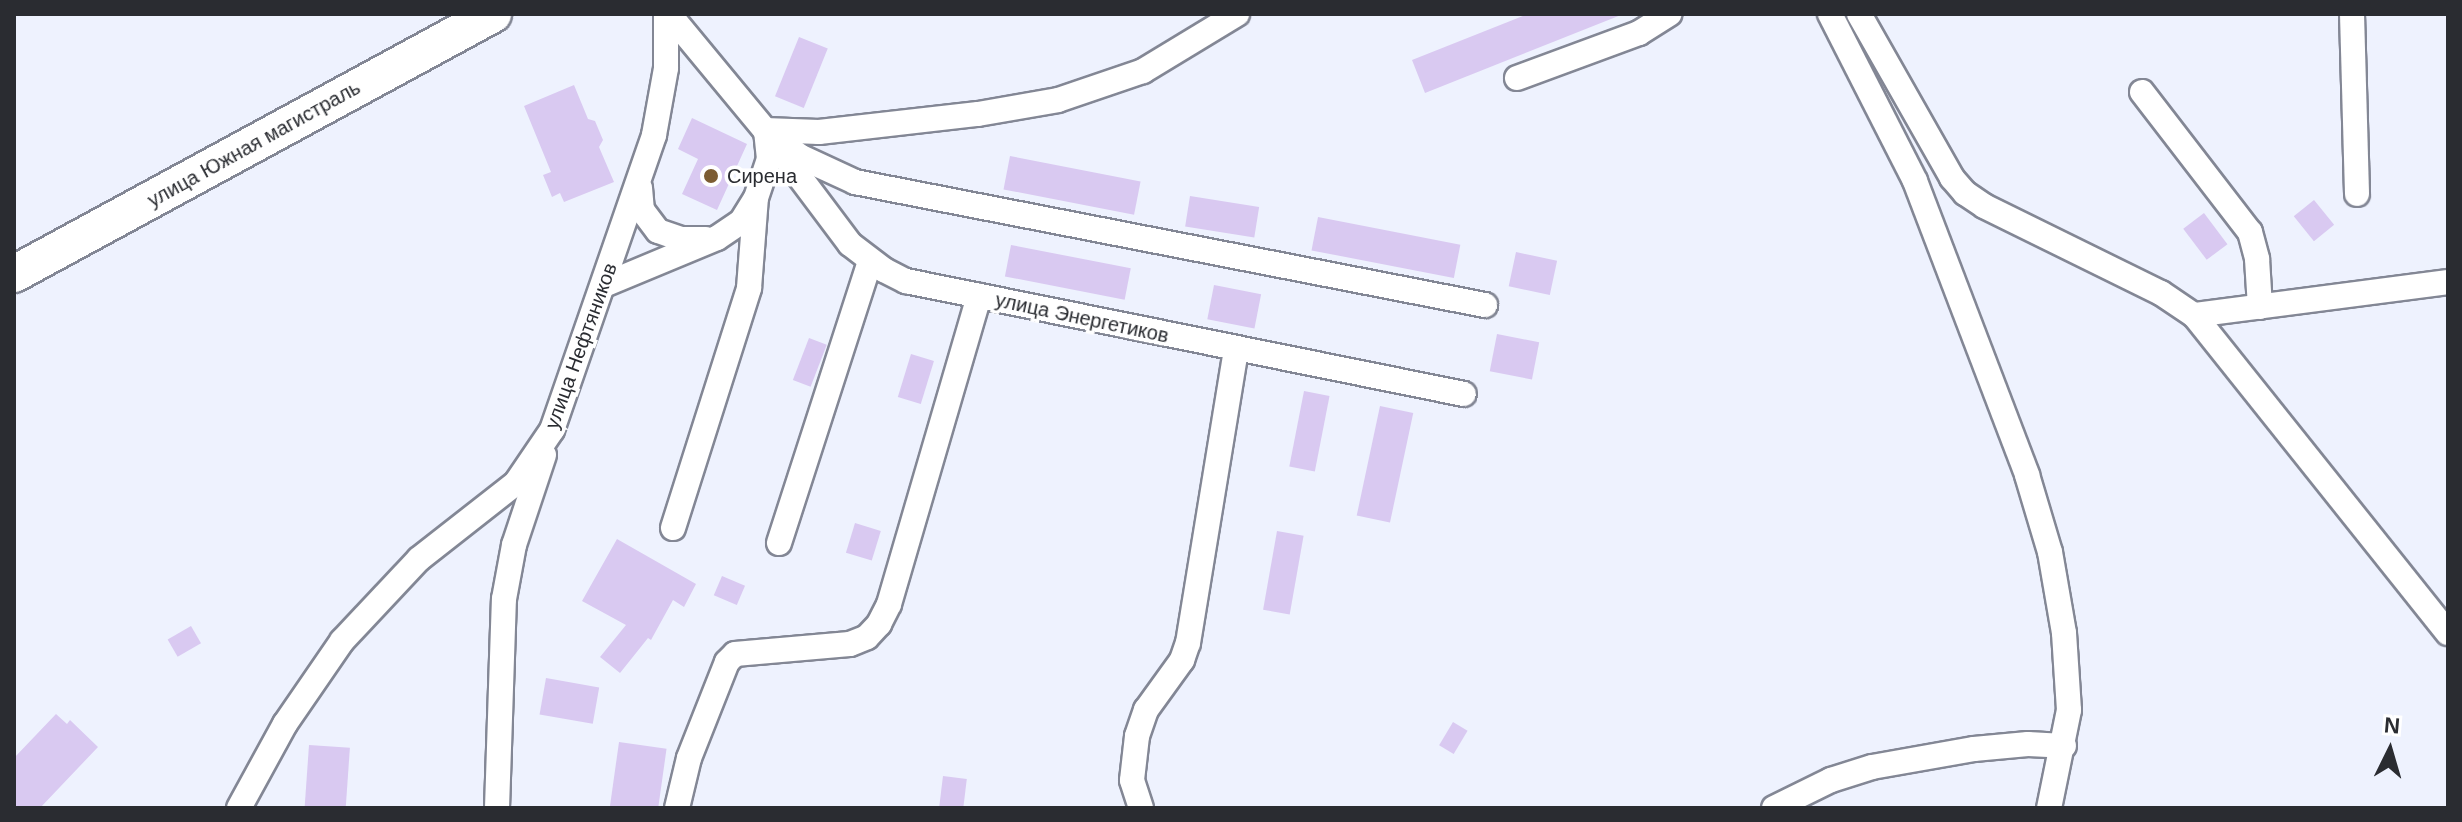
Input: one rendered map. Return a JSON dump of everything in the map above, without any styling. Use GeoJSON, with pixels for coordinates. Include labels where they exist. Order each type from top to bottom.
{"type":"FeatureCollection","features":[{"type":"Feature","properties":{"kind":"highway","name":"улица Южная магистраль"},"geometry":{"type":"LineString","coordinates":[[14,274],[493,14]]}},
{"type":"Feature","properties":{"kind":"street"},"geometry":{"type":"LineString","coordinates":[[668,14],[765,130],[801,157],[855,182],[1485,305]]}},
{"type":"Feature","properties":{"kind":"street","name":"улица Нефтяников"},"geometry":{"type":"LineString","coordinates":[[239,808],[285,724],[342,641],[419,559],[516,483],[552,430],[640,180],[663,93],[668,14]]}},
{"type":"Feature","properties":{"kind":"street"},"geometry":{"type":"LineString","coordinates":[[765,130],[819,132],[978,114],[1058,100],[1143,71],[1237,14]]}},
{"type":"Feature","properties":{"kind":"street"},"geometry":{"type":"LineString","coordinates":[[1517,78],[1639,33],[1670,14]]}},
{"type":"Feature","properties":{"kind":"street"},"geometry":{"type":"LineString","coordinates":[[1830,14],[1915,181],[2027,475],[2050,552],[2064,633],[2069,710],[2049,808]]}},
{"type":"Feature","properties":{"kind":"street"},"geometry":{"type":"LineString","coordinates":[[1859,14],[1952,178],[1965,193],[1984,206],[2161,293],[2194,315],[2448,633]]}},
{"type":"Feature","properties":{"kind":"street"},"geometry":{"type":"LineString","coordinates":[[2352,14],[2357,194]]}},
{"type":"Feature","properties":{"kind":"street"},"geometry":{"type":"LineString","coordinates":[[2142,92],[2250,232],[2257,259],[2260,307]]}},
{"type":"Feature","properties":{"kind":"street"},"geometry":{"type":"LineString","coordinates":[[604,285],[717,238],[741,222],[756,198],[769,159],[765,130]]}},
{"type":"Feature","properties":{"kind":"street","name":"улица Энергетиков"},"geometry":{"type":"LineString","coordinates":[[765,130],[830,220],[870,261],[906,281],[1236,351],[1464,394]]}},
{"type":"Feature","properties":{"kind":"street"},"geometry":{"type":"LineString","coordinates":[[640,180],[642,210],[658,231],[691,240],[717,238]]}},
{"type":"Feature","properties":{"kind":"street"},"geometry":{"type":"LineString","coordinates":[[673,528],[749,288],[756,198]]}},
{"type":"Feature","properties":{"kind":"street"},"geometry":{"type":"LineString","coordinates":[[779,543],[870,261]]}},
{"type":"Feature","properties":{"kind":"street"},"geometry":{"type":"LineString","coordinates":[[2194,315],[2448,282]]}},
{"type":"Feature","properties":{"kind":"street"},"geometry":{"type":"LineString","coordinates":[[677,808],[689,758],[727,662],[735,654],[850,644],[867,637],[879,624],[889,604],[979,296]]}},
{"type":"Feature","properties":{"kind":"street"},"geometry":{"type":"LineString","coordinates":[[1141,808],[1132,780],[1134,748],[1146,710],[1182,660],[1188,643],[1236,351]]}},
{"type":"Feature","properties":{"kind":"street"},"geometry":{"type":"LineString","coordinates":[[497,808],[504,599],[514,545],[552,430]]}},
{"type":"Feature","properties":{"kind":"street"},"geometry":{"type":"LineString","coordinates":[[1774,808],[1831,780],[1899,761],[2028,744],[2064,746]]}},
{"type":"Feature","properties":{"kind":"building"},"geometry":{"type":"Polygon","coordinates":[[[1528,14],[1621,15],[1425,93],[1412,60],[1528,14]]]}},
{"type":"Feature","properties":{"kind":"building"},"geometry":{"type":"Polygon","coordinates":[[[799,37],[828,49],[804,108],[775,96],[799,37]]]}},
{"type":"Feature","properties":{"kind":"building"},"geometry":{"type":"Polygon","coordinates":[[[574,85],[588,119],[595,121],[603,140],[599,147],[614,182],[564,202],[560,193],[552,197],[543,175],[551,172],[524,106],[574,85]]]}},
{"type":"Feature","properties":{"kind":"building","name":"Сирена"},"geometry":{"type":"Polygon","coordinates":[[[692,118],[747,144],[717,210],[682,194],[698,159],[678,149],[692,118]]]}},
{"type":"Feature","properties":{"kind":"building"},"geometry":{"type":"Polygon","coordinates":[[[1010,156],[1141,181],[1134,215],[1004,189],[1010,156]]]}},
{"type":"Feature","properties":{"kind":"building"},"geometry":{"type":"Polygon","coordinates":[[[1190,196],[1259,207],[1254,238],[1185,227],[1190,196]]]}},
{"type":"Feature","properties":{"kind":"building"},"geometry":{"type":"Polygon","coordinates":[[[2314,200],[2334,225],[2314,241],[2294,216],[2314,200]]]}},
{"type":"Feature","properties":{"kind":"building"},"geometry":{"type":"Polygon","coordinates":[[[2204,213],[2227,244],[2207,260],[2183,229],[2204,213]]]}},
{"type":"Feature","properties":{"kind":"building"},"geometry":{"type":"Polygon","coordinates":[[[1318,217],[1460,245],[1454,278],[1312,250],[1318,217]]]}},
{"type":"Feature","properties":{"kind":"building"},"geometry":{"type":"Polygon","coordinates":[[[1011,245],[1131,268],[1125,300],[1005,276],[1011,245]]]}},
{"type":"Feature","properties":{"kind":"building"},"geometry":{"type":"Polygon","coordinates":[[[1516,252],[1557,261],[1550,295],[1509,286],[1516,252]]]}},
{"type":"Feature","properties":{"kind":"building"},"geometry":{"type":"Polygon","coordinates":[[[1214,285],[1261,294],[1254,329],[1207,319],[1214,285]]]}},
{"type":"Feature","properties":{"kind":"building"},"geometry":{"type":"Polygon","coordinates":[[[1497,334],[1539,342],[1532,380],[1490,371],[1497,334]]]}},
{"type":"Feature","properties":{"kind":"building"},"geometry":{"type":"Polygon","coordinates":[[[809,338],[827,345],[811,387],[793,380],[809,338]]]}},
{"type":"Feature","properties":{"kind":"building"},"geometry":{"type":"Polygon","coordinates":[[[911,354],[934,361],[921,404],[898,397],[911,354]]]}},
{"type":"Feature","properties":{"kind":"building"},"geometry":{"type":"Polygon","coordinates":[[[1304,391],[1330,396],[1315,472],[1289,467],[1304,391]]]}},
{"type":"Feature","properties":{"kind":"building"},"geometry":{"type":"Polygon","coordinates":[[[1380,406],[1413,413],[1390,523],[1357,516],[1380,406]]]}},
{"type":"Feature","properties":{"kind":"building"},"geometry":{"type":"Polygon","coordinates":[[[855,523],[881,531],[872,561],[846,553],[855,523]]]}},
{"type":"Feature","properties":{"kind":"building"},"geometry":{"type":"Polygon","coordinates":[[[1277,531],[1304,536],[1290,614],[1263,610],[1277,531]]]}},
{"type":"Feature","properties":{"kind":"building"},"geometry":{"type":"Polygon","coordinates":[[[617,539],[696,584],[684,607],[673,600],[651,640],[648,638],[620,673],[600,657],[626,625],[582,601],[617,539]]]}},
{"type":"Feature","properties":{"kind":"building"},"geometry":{"type":"Polygon","coordinates":[[[722,576],[745,586],[737,605],[714,595],[722,576]]]}},
{"type":"Feature","properties":{"kind":"building"},"geometry":{"type":"Polygon","coordinates":[[[191,626],[201,643],[178,657],[168,640],[191,626]]]}},
{"type":"Feature","properties":{"kind":"building"},"geometry":{"type":"Polygon","coordinates":[[[546,678],[599,687],[593,724],[540,714],[546,678]]]}},
{"type":"Feature","properties":{"kind":"building"},"geometry":{"type":"Polygon","coordinates":[[[56,714],[67,724],[70,720],[98,747],[40,808],[14,808],[14,758],[56,714]]]}},
{"type":"Feature","properties":{"kind":"building"},"geometry":{"type":"Polygon","coordinates":[[[1453,722],[1468,731],[1454,754],[1439,745],[1453,722]]]}},
{"type":"Feature","properties":{"kind":"building"},"geometry":{"type":"Polygon","coordinates":[[[619,742],[667,749],[658,808],[610,808],[619,742]]]}},
{"type":"Feature","properties":{"kind":"building"},"geometry":{"type":"Polygon","coordinates":[[[309,745],[350,748],[346,808],[305,808],[309,745]]]}},
{"type":"Feature","properties":{"kind":"building"},"geometry":{"type":"Polygon","coordinates":[[[943,776],[967,779],[963,808],[939,808],[943,776]]]}},
{"type":"Feature","properties":{"kind":"place","name":"Сирена"},"geometry":{"type":"Point","coordinates":[711,176]}}]}
